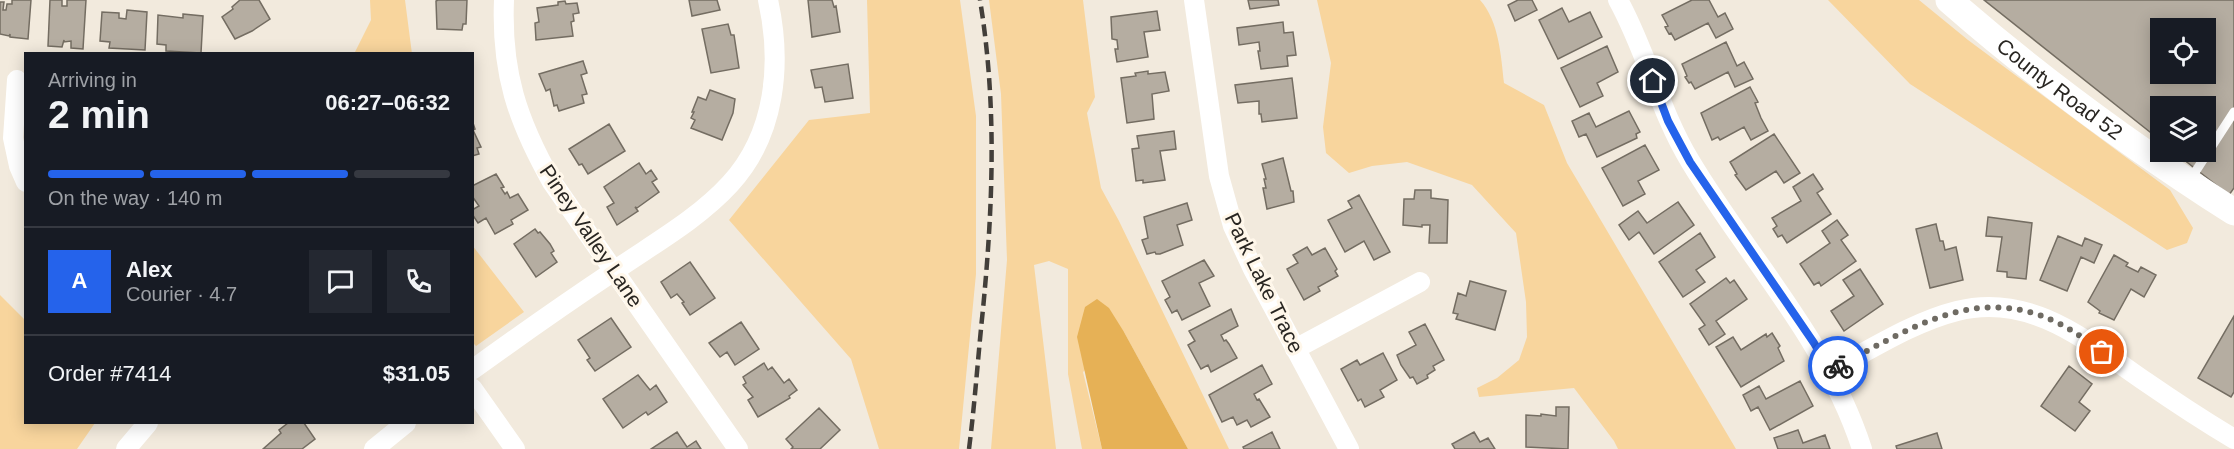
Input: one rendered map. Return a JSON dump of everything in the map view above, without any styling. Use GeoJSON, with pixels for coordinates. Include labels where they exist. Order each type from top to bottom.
{"type":"FeatureCollection","features":[{"type":"Feature","properties":{"kind":"main road","name":"County Road 52"},"geometry":{"type":"LineString","coordinates":[[1949,0],[2036,74],[2106,126],[2234,212]]}},
{"type":"Feature","properties":{"kind":"street","name":"Piney Valley Lane"},"geometry":{"type":"LineString","coordinates":[[504,0],[504,40],[507,63],[520,118],[532,146],[552,182],[738,449]]}},
{"type":"Feature","properties":{"kind":"street"},"geometry":{"type":"LineString","coordinates":[[474,369],[654,245],[718,196],[731,183],[755,147],[771,102],[776,73],[775,42],[768,0]]}},
{"type":"Feature","properties":{"kind":"street","name":"Park Lake Trace"},"geometry":{"type":"LineString","coordinates":[[1194,0],[1214,148],[1226,204],[1242,248],[1349,449]]}},
{"type":"Feature","properties":{"kind":"street"},"geometry":{"type":"LineString","coordinates":[[1618,0],[1647,63],[1668,121],[1690,162],[1814,343],[1830,370],[1862,449]]}},
{"type":"Feature","properties":{"kind":"street"},"geometry":{"type":"LineString","coordinates":[[14,80],[13,138],[24,177]]}},
{"type":"Feature","properties":{"kind":"street"},"geometry":{"type":"LineString","coordinates":[[1295,349],[1420,282]]}},
{"type":"Feature","properties":{"kind":"street"},"geometry":{"type":"LineString","coordinates":[[1830,370],[1943,315],[1977,308],[2013,309],[2042,316],[2070,329],[2234,441]]}},
{"type":"Feature","properties":{"kind":"street"},"geometry":{"type":"LineString","coordinates":[[474,391],[515,449]]}},
{"type":"Feature","properties":{"kind":"street"},"geometry":{"type":"LineString","coordinates":[[126,449],[147,424]]}},
{"type":"Feature","properties":{"kind":"street"},"geometry":{"type":"LineString","coordinates":[[374,449],[405,424]]}},
{"type":"Feature","properties":{"kind":"lane"},"geometry":{"type":"LineString","coordinates":[[2188,183],[2234,112]]}},
{"type":"Feature","properties":{"kind":"lane"},"geometry":{"type":"LineString","coordinates":[[2231,449],[2234,441]]}},
{"type":"Feature","properties":{"kind":"shaded area"},"geometry":{"type":"Polygon","coordinates":[[[370,0],[405,0],[412,52],[355,52],[371,20],[370,0]]]}},
{"type":"Feature","properties":{"kind":"shaded area"},"geometry":{"type":"Polygon","coordinates":[[[867,0],[960,0],[976,116],[976,274],[959,449],[879,449],[851,359],[729,220],[809,120],[870,113],[867,0]]]}},
{"type":"Feature","properties":{"kind":"shaded area"},"geometry":{"type":"Polygon","coordinates":[[[989,0],[1083,0],[1095,97],[1087,113],[1101,188],[1229,449],[1188,449],[1124,332],[1083,372],[1102,449],[1082,449],[1068,374],[1068,269],[1049,261],[1034,265],[1056,449],[991,449],[1007,260],[1001,94],[989,0]]]}},
{"type":"Feature","properties":{"kind":"shaded area"},"geometry":{"type":"Polygon","coordinates":[[[1317,0],[1480,0],[1495,28],[1504,83],[1544,105],[1567,163],[1736,449],[1618,449],[1574,388],[1479,397],[1477,388],[1497,378],[1519,360],[1527,337],[1526,302],[1516,233],[1472,185],[1407,162],[1372,166],[1349,173],[1326,153],[1323,127],[1331,63],[1317,0]]]}},
{"type":"Feature","properties":{"kind":"shaded area"},"geometry":{"type":"Polygon","coordinates":[[[1828,0],[1919,0],[1968,40],[2170,190],[2193,228],[2187,243],[2167,250],[1910,84],[1828,0]]]}},
{"type":"Feature","properties":{"kind":"shaded area"},"geometry":{"type":"Polygon","coordinates":[[[474,248],[524,312],[476,346],[474,344],[474,248]]]}},
{"type":"Feature","properties":{"kind":"shaded area"},"geometry":{"type":"Polygon","coordinates":[[[0,295],[24,319],[24,424],[94,424],[77,449],[0,449],[0,295]]]}},
{"type":"Feature","properties":{"kind":"shaded area"},"geometry":{"type":"Polygon","coordinates":[[[1097,299],[1109,308],[1124,332],[1188,449],[1102,449],[1077,337],[1085,307],[1097,299]]]}},
{"type":"Feature","properties":{"kind":"building"},"geometry":{"type":"Polygon","coordinates":[[[12,0],[31,0],[28,39],[0,34],[0,2],[4,2],[3,10],[6,10],[7,4],[12,4],[12,0]]]}},
{"type":"Feature","properties":{"kind":"building"},"geometry":{"type":"Polygon","coordinates":[[[50,0],[62,0],[62,6],[67,6],[67,0],[86,0],[83,49],[71,48],[71,41],[64,42],[64,40],[62,47],[48,46],[50,0]]]}},
{"type":"Feature","properties":{"kind":"building"},"geometry":{"type":"Polygon","coordinates":[[[240,0],[259,0],[270,19],[235,39],[222,17],[240,0]]]}},
{"type":"Feature","properties":{"kind":"building"},"geometry":{"type":"Polygon","coordinates":[[[467,0],[466,24],[463,24],[462,30],[437,29],[436,1],[467,0]]]}},
{"type":"Feature","properties":{"kind":"building"},"geometry":{"type":"Polygon","coordinates":[[[689,0],[717,0],[720,10],[692,16],[689,0]]]}},
{"type":"Feature","properties":{"kind":"building"},"geometry":{"type":"Polygon","coordinates":[[[808,0],[832,0],[834,7],[836,6],[840,32],[812,37],[808,0]]]}},
{"type":"Feature","properties":{"kind":"building"},"geometry":{"type":"Polygon","coordinates":[[[1248,0],[1278,0],[1279,5],[1250,9],[1248,0]]]}},
{"type":"Feature","properties":{"kind":"building"},"geometry":{"type":"Polygon","coordinates":[[[1518,0],[1532,0],[1537,10],[1515,21],[1508,5],[1518,0]]]}},
{"type":"Feature","properties":{"kind":"building"},"geometry":{"type":"Polygon","coordinates":[[[1692,0],[1709,0],[1718,17],[1725,13],[1733,29],[1716,38],[1708,23],[1675,40],[1665,27],[1668,26],[1662,15],[1692,0]]]}},
{"type":"Feature","properties":{"kind":"building"},"geometry":{"type":"Polygon","coordinates":[[[1984,0],[2234,0],[2234,188],[2229,195],[2187,162],[2216,162],[2216,96],[2150,96],[2150,132],[1984,0]]]}},
{"type":"Feature","properties":{"kind":"building"},"geometry":{"type":"Polygon","coordinates":[[[565,1],[566,4],[577,3],[579,13],[573,14],[574,21],[571,22],[573,36],[536,40],[535,23],[539,22],[537,8],[558,5],[558,2],[565,1]]]}},
{"type":"Feature","properties":{"kind":"building"},"geometry":{"type":"Polygon","coordinates":[[[1562,8],[1569,22],[1590,12],[1602,37],[1558,59],[1539,20],[1562,8]]]}},
{"type":"Feature","properties":{"kind":"building"},"geometry":{"type":"Polygon","coordinates":[[[127,10],[147,12],[145,50],[109,48],[110,42],[100,41],[102,12],[119,13],[119,18],[126,19],[127,10]]]}},
{"type":"Feature","properties":{"kind":"building"},"geometry":{"type":"Polygon","coordinates":[[[1157,11],[1160,30],[1144,32],[1148,57],[1117,62],[1115,49],[1118,49],[1117,40],[1112,39],[1111,17],[1157,11]]]}},
{"type":"Feature","properties":{"kind":"building"},"geometry":{"type":"Polygon","coordinates":[[[183,14],[203,16],[201,52],[166,51],[166,45],[157,44],[158,15],[183,18],[183,14]]]}},
{"type":"Feature","properties":{"kind":"building"},"geometry":{"type":"Polygon","coordinates":[[[1283,22],[1284,33],[1293,32],[1296,55],[1287,56],[1288,66],[1261,69],[1259,42],[1239,45],[1237,28],[1283,22]]]}},
{"type":"Feature","properties":{"kind":"building"},"geometry":{"type":"Polygon","coordinates":[[[728,24],[731,35],[734,35],[739,68],[711,73],[702,29],[728,24]]]}},
{"type":"Feature","properties":{"kind":"building"},"geometry":{"type":"Polygon","coordinates":[[[1726,42],[1737,66],[1744,62],[1753,79],[1735,87],[1728,72],[1695,89],[1685,77],[1687,76],[1682,64],[1726,42]]]}},
{"type":"Feature","properties":{"kind":"building"},"geometry":{"type":"Polygon","coordinates":[[[1607,46],[1618,72],[1597,83],[1603,96],[1580,107],[1561,68],[1607,46]]]}},
{"type":"Feature","properties":{"kind":"building"},"geometry":{"type":"Polygon","coordinates":[[[583,61],[587,73],[581,75],[587,94],[582,95],[584,103],[559,111],[557,105],[554,106],[550,89],[546,91],[539,74],[583,61]]]}},
{"type":"Feature","properties":{"kind":"building"},"geometry":{"type":"Polygon","coordinates":[[[848,64],[853,98],[825,102],[822,87],[815,88],[811,70],[848,64]]]}},
{"type":"Feature","properties":{"kind":"building"},"geometry":{"type":"Polygon","coordinates":[[[1148,71],[1148,74],[1165,72],[1169,91],[1152,94],[1154,119],[1127,123],[1121,78],[1136,76],[1135,73],[1148,71]]]}},
{"type":"Feature","properties":{"kind":"building"},"geometry":{"type":"Polygon","coordinates":[[[1292,78],[1297,118],[1262,122],[1261,114],[1259,114],[1259,101],[1238,103],[1235,85],[1292,78]]]}},
{"type":"Feature","properties":{"kind":"building"},"geometry":{"type":"Polygon","coordinates":[[[1750,87],[1768,131],[1751,140],[1744,127],[1720,140],[1718,137],[1712,140],[1701,113],[1750,87]]]}},
{"type":"Feature","properties":{"kind":"building"},"geometry":{"type":"Polygon","coordinates":[[[710,90],[735,99],[733,113],[722,140],[691,128],[695,120],[691,118],[694,112],[692,112],[698,97],[706,100],[710,90]]]}},
{"type":"Feature","properties":{"kind":"building"},"geometry":{"type":"Polygon","coordinates":[[[1629,111],[1640,132],[1636,134],[1637,138],[1597,157],[1586,134],[1579,137],[1572,121],[1589,113],[1596,127],[1629,111]]]}},
{"type":"Feature","properties":{"kind":"building"},"geometry":{"type":"Polygon","coordinates":[[[609,124],[625,151],[588,174],[569,149],[609,124]]]}},
{"type":"Feature","properties":{"kind":"building"},"geometry":{"type":"Polygon","coordinates":[[[1174,131],[1176,149],[1160,151],[1165,180],[1143,183],[1143,180],[1136,181],[1132,149],[1139,148],[1137,136],[1174,131]]]}},
{"type":"Feature","properties":{"kind":"building"},"geometry":{"type":"Polygon","coordinates":[[[474,132],[481,147],[477,148],[479,154],[474,155],[474,132]]]}},
{"type":"Feature","properties":{"kind":"building"},"geometry":{"type":"Polygon","coordinates":[[[1774,134],[1800,173],[1784,183],[1776,171],[1746,190],[1735,175],[1737,174],[1730,162],[1774,134]]]}},
{"type":"Feature","properties":{"kind":"building"},"geometry":{"type":"Polygon","coordinates":[[[1645,145],[1659,170],[1638,181],[1645,194],[1623,206],[1602,168],[1645,145]]]}},
{"type":"Feature","properties":{"kind":"building"},"geometry":{"type":"Polygon","coordinates":[[[1283,158],[1294,202],[1267,209],[1263,188],[1266,188],[1264,179],[1266,179],[1262,164],[1283,158]]]}},
{"type":"Feature","properties":{"kind":"building"},"geometry":{"type":"Polygon","coordinates":[[[639,163],[646,174],[651,170],[657,179],[652,182],[659,192],[637,208],[635,207],[638,211],[617,225],[607,207],[614,203],[604,187],[639,163]]]}},
{"type":"Feature","properties":{"kind":"building"},"geometry":{"type":"Polygon","coordinates":[[[496,174],[504,187],[501,188],[505,194],[507,192],[510,198],[518,194],[528,210],[511,220],[513,224],[495,234],[486,218],[478,223],[474,217],[474,209],[479,206],[474,199],[474,185],[496,174]]]}},
{"type":"Feature","properties":{"kind":"building"},"geometry":{"type":"Polygon","coordinates":[[[1813,174],[1823,189],[1817,193],[1831,214],[1787,243],[1782,235],[1778,237],[1773,229],[1777,226],[1772,218],[1801,201],[1793,187],[1813,174]]]}},
{"type":"Feature","properties":{"kind":"building"},"geometry":{"type":"Polygon","coordinates":[[[1415,190],[1431,190],[1431,198],[1448,200],[1447,243],[1429,243],[1430,225],[1422,225],[1422,227],[1403,225],[1404,199],[1414,199],[1415,190]]]}},
{"type":"Feature","properties":{"kind":"building"},"geometry":{"type":"Polygon","coordinates":[[[1359,195],[1390,252],[1374,260],[1364,241],[1345,252],[1328,220],[1352,208],[1348,201],[1359,195]]]}},
{"type":"Feature","properties":{"kind":"building"},"geometry":{"type":"Polygon","coordinates":[[[1678,202],[1694,225],[1654,254],[1639,232],[1629,240],[1619,225],[1638,211],[1647,223],[1678,202]]]}},
{"type":"Feature","properties":{"kind":"building"},"geometry":{"type":"Polygon","coordinates":[[[1187,203],[1192,220],[1177,225],[1183,245],[1160,254],[1155,252],[1147,254],[1142,240],[1148,238],[1144,217],[1187,203]]]}},
{"type":"Feature","properties":{"kind":"building"},"geometry":{"type":"Polygon","coordinates":[[[1988,217],[2032,223],[2026,279],[2007,277],[2007,272],[1997,271],[2002,237],[1986,236],[1988,217]]]}},
{"type":"Feature","properties":{"kind":"building"},"geometry":{"type":"Polygon","coordinates":[[[1837,220],[1848,235],[1841,240],[1856,261],[1821,286],[1819,282],[1814,285],[1800,264],[1830,243],[1822,231],[1837,220]]]}},
{"type":"Feature","properties":{"kind":"building"},"geometry":{"type":"Polygon","coordinates":[[[1936,224],[1945,250],[1956,247],[1963,280],[1930,288],[1916,229],[1936,224]]]}},
{"type":"Feature","properties":{"kind":"building"},"geometry":{"type":"Polygon","coordinates":[[[535,229],[550,244],[554,251],[551,253],[557,262],[536,277],[514,244],[535,229]]]}},
{"type":"Feature","properties":{"kind":"building"},"geometry":{"type":"Polygon","coordinates":[[[1700,233],[1715,257],[1696,270],[1705,282],[1683,297],[1659,262],[1700,233]]]}},
{"type":"Feature","properties":{"kind":"building"},"geometry":{"type":"Polygon","coordinates":[[[2058,236],[2082,246],[2085,238],[2102,245],[2094,263],[2081,257],[2067,291],[2040,280],[2058,236]]]}},
{"type":"Feature","properties":{"kind":"building"},"geometry":{"type":"Polygon","coordinates":[[[1307,247],[1312,255],[1325,248],[1337,269],[1335,271],[1338,276],[1318,287],[1320,291],[1304,300],[1287,269],[1298,263],[1293,255],[1307,247]]]}},
{"type":"Feature","properties":{"kind":"building"},"geometry":{"type":"Polygon","coordinates":[[[2114,255],[2128,263],[2126,266],[2138,272],[2141,267],[2156,275],[2144,297],[2131,289],[2114,320],[2099,313],[2100,311],[2088,302],[2114,255]]]}},
{"type":"Feature","properties":{"kind":"building"},"geometry":{"type":"Polygon","coordinates":[[[1204,260],[1214,276],[1199,283],[1210,306],[1182,320],[1177,310],[1172,313],[1165,300],[1170,297],[1162,281],[1204,260]]]}},
{"type":"Feature","properties":{"kind":"building"},"geometry":{"type":"Polygon","coordinates":[[[690,262],[715,298],[690,315],[677,294],[671,298],[661,282],[690,262]]]}},
{"type":"Feature","properties":{"kind":"building"},"geometry":{"type":"Polygon","coordinates":[[[1860,269],[1883,304],[1844,331],[1831,311],[1854,296],[1843,280],[1860,269]]]}},
{"type":"Feature","properties":{"kind":"building"},"geometry":{"type":"Polygon","coordinates":[[[1726,278],[1730,283],[1734,280],[1747,299],[1716,321],[1725,334],[1709,345],[1699,329],[1705,325],[1690,304],[1726,278]]]}},
{"type":"Feature","properties":{"kind":"building"},"geometry":{"type":"Polygon","coordinates":[[[1470,281],[1506,291],[1495,330],[1456,319],[1458,314],[1453,313],[1458,293],[1466,296],[1470,281]]]}},
{"type":"Feature","properties":{"kind":"building"},"geometry":{"type":"Polygon","coordinates":[[[1231,309],[1238,326],[1221,335],[1237,358],[1211,372],[1208,365],[1201,369],[1188,345],[1195,341],[1189,331],[1231,309]]]}},
{"type":"Feature","properties":{"kind":"building"},"geometry":{"type":"Polygon","coordinates":[[[2234,316],[2234,392],[2231,397],[2198,378],[2234,316]]]}},
{"type":"Feature","properties":{"kind":"building"},"geometry":{"type":"Polygon","coordinates":[[[611,318],[631,347],[595,371],[587,360],[590,358],[578,340],[611,318]]]}},
{"type":"Feature","properties":{"kind":"building"},"geometry":{"type":"Polygon","coordinates":[[[741,322],[759,349],[735,365],[727,352],[720,357],[709,343],[741,322]]]}},
{"type":"Feature","properties":{"kind":"building"},"geometry":{"type":"Polygon","coordinates":[[[1425,324],[1444,360],[1433,366],[1435,370],[1427,375],[1428,378],[1417,384],[1401,365],[1397,355],[1416,345],[1409,332],[1425,324]]]}},
{"type":"Feature","properties":{"kind":"building"},"geometry":{"type":"Polygon","coordinates":[[[1772,333],[1780,346],[1778,348],[1784,361],[1741,387],[1716,347],[1733,337],[1741,350],[1766,334],[1767,337],[1772,333]]]}},
{"type":"Feature","properties":{"kind":"building"},"geometry":{"type":"Polygon","coordinates":[[[1383,353],[1397,380],[1380,390],[1384,397],[1365,407],[1361,399],[1358,401],[1341,369],[1357,360],[1360,365],[1383,353]]]}},
{"type":"Feature","properties":{"kind":"building"},"geometry":{"type":"Polygon","coordinates":[[[764,363],[768,370],[772,367],[784,383],[789,379],[797,390],[789,396],[790,398],[758,417],[748,400],[753,397],[743,385],[746,383],[743,377],[764,363]]]}},
{"type":"Feature","properties":{"kind":"building"},"geometry":{"type":"Polygon","coordinates":[[[1262,365],[1272,384],[1254,394],[1270,417],[1251,427],[1247,420],[1237,425],[1233,417],[1222,422],[1209,395],[1262,365]]]}},
{"type":"Feature","properties":{"kind":"building"},"geometry":{"type":"Polygon","coordinates":[[[2069,366],[2092,384],[2079,402],[2090,411],[2075,431],[2041,406],[2069,366]]]}},
{"type":"Feature","properties":{"kind":"building"},"geometry":{"type":"Polygon","coordinates":[[[638,375],[650,390],[656,385],[667,402],[648,415],[646,412],[623,428],[603,399],[638,375]]]}},
{"type":"Feature","properties":{"kind":"building"},"geometry":{"type":"Polygon","coordinates":[[[1800,381],[1813,406],[1770,430],[1758,407],[1751,411],[1743,395],[1759,386],[1766,399],[1800,381]]]}},
{"type":"Feature","properties":{"kind":"building"},"geometry":{"type":"Polygon","coordinates":[[[1556,407],[1569,407],[1568,449],[1526,447],[1526,415],[1556,416],[1556,407]]]}},
{"type":"Feature","properties":{"kind":"building"},"geometry":{"type":"Polygon","coordinates":[[[819,408],[840,430],[820,449],[791,449],[793,447],[786,439],[819,408]]]}},
{"type":"Feature","properties":{"kind":"building"},"geometry":{"type":"Polygon","coordinates":[[[287,424],[305,424],[315,439],[302,449],[263,449],[281,433],[279,430],[287,424]]]}},
{"type":"Feature","properties":{"kind":"building"},"geometry":{"type":"Polygon","coordinates":[[[1798,430],[1803,443],[1825,435],[1830,449],[1778,449],[1774,438],[1798,430]]]}},
{"type":"Feature","properties":{"kind":"building"},"geometry":{"type":"Polygon","coordinates":[[[677,432],[687,447],[696,441],[701,449],[651,449],[677,432]]]}},
{"type":"Feature","properties":{"kind":"building"},"geometry":{"type":"Polygon","coordinates":[[[1272,432],[1280,449],[1244,449],[1243,447],[1272,432]]]}},
{"type":"Feature","properties":{"kind":"building"},"geometry":{"type":"Polygon","coordinates":[[[1474,432],[1480,442],[1488,438],[1495,449],[1455,449],[1452,444],[1474,432]]]}},
{"type":"Feature","properties":{"kind":"building"},"geometry":{"type":"Polygon","coordinates":[[[1937,433],[1942,449],[1897,449],[1896,446],[1937,433]]]}},
{"type":"Feature","properties":{"kind":"railway"},"geometry":{"type":"LineString","coordinates":[[969,449],[986,270],[992,154],[989,77],[980,0]]}},
{"type":"Feature","properties":{"kind":"way so far"},"geometry":{"type":"LineString","coordinates":[[1838,366],[1927,321],[1960,310],[1995,307],[2042,316],[2070,329],[2102,352]]}},
{"type":"Feature","properties":{"kind":"route"},"geometry":{"type":"LineString","coordinates":[[1653,81],[1668,121],[1690,162],[1814,343],[1830,370],[1838,366]]}}]}
